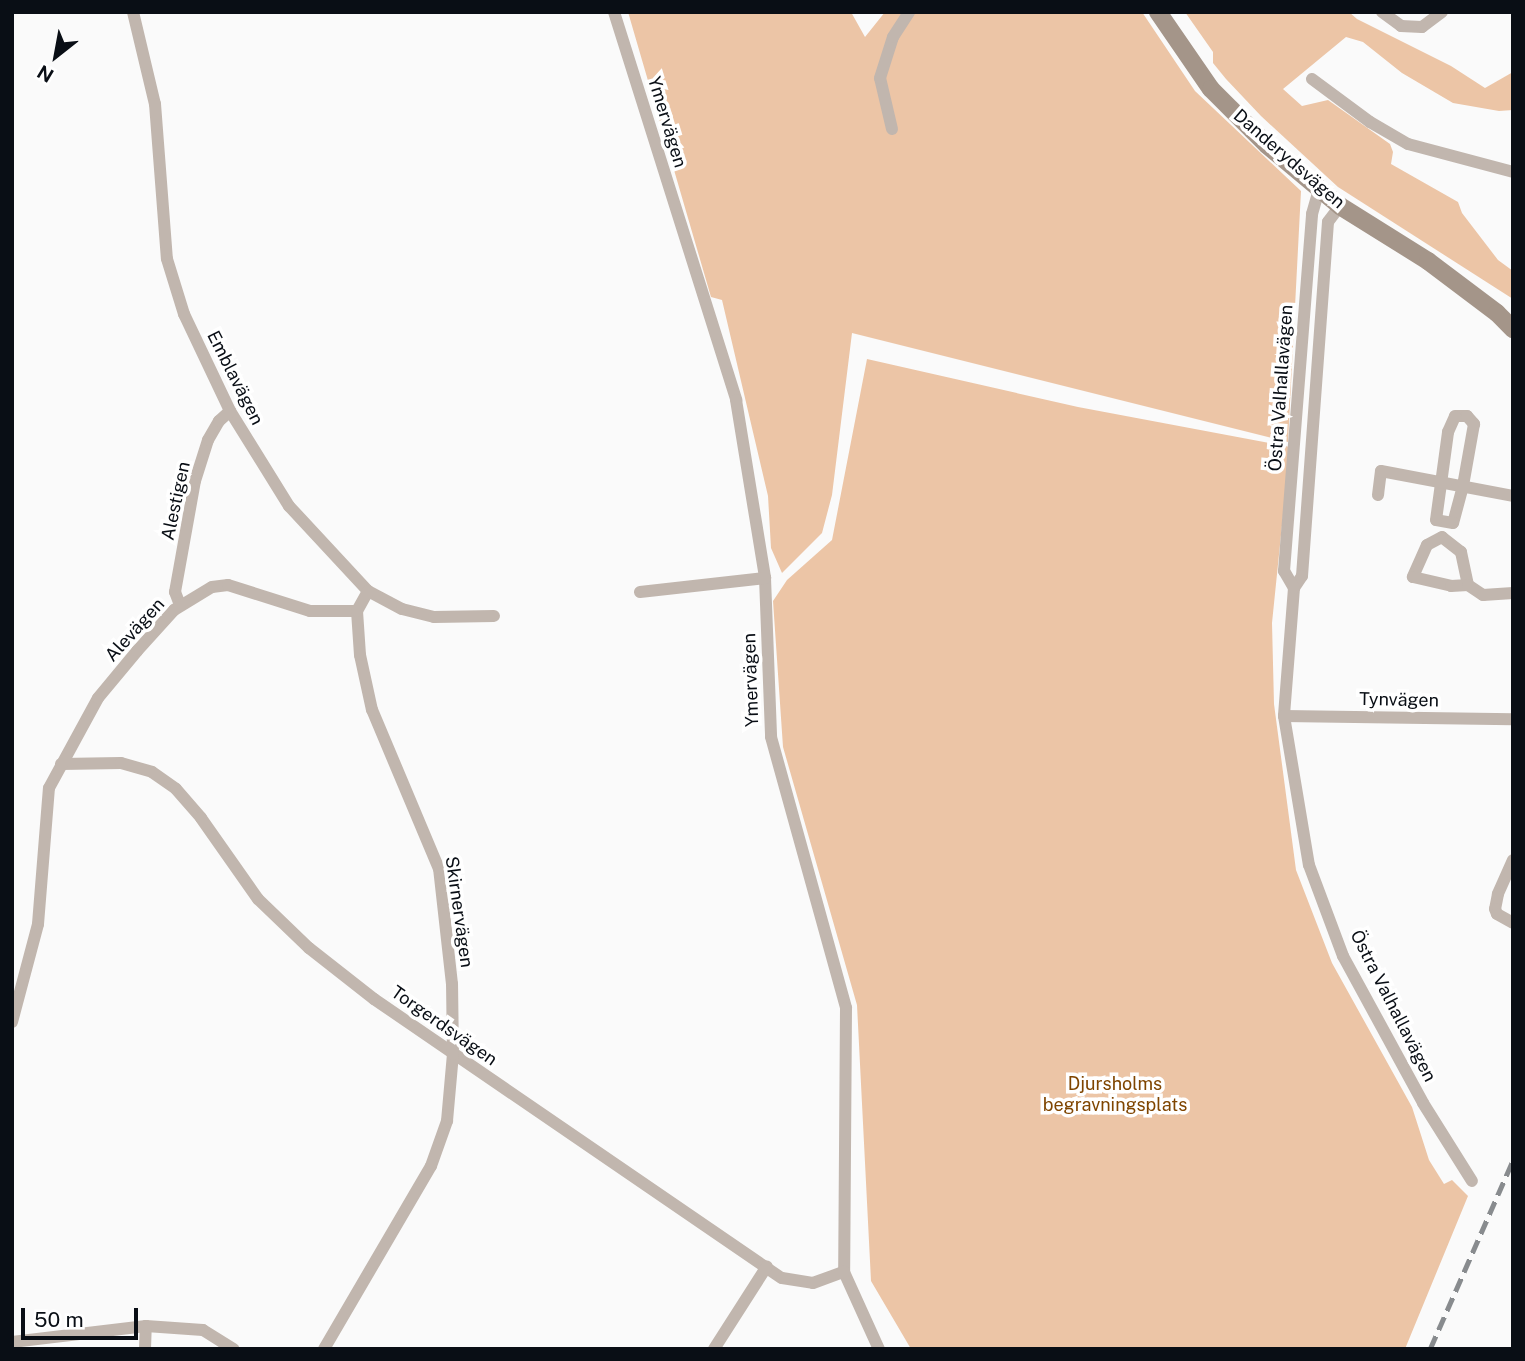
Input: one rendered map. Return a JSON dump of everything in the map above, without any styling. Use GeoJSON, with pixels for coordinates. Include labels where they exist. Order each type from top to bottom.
{"type":"FeatureCollection","features":[{"type":"Feature","properties":{"kind":"street","name":"Emblavägen"},"geometry":{"type":"LineString","coordinates":[[134,12],[155,104],[167,259],[184,314],[230,411],[289,506],[368,591],[402,609],[434,617],[494,616]]}},
{"type":"Feature","properties":{"kind":"street","name":"Ymervägen"},"geometry":{"type":"LineString","coordinates":[[614,12],[736,400],[765,578],[771,737],[846,1008],[844,1272],[879,1349]]}},
{"type":"Feature","properties":{"kind":"street"},"geometry":{"type":"LineString","coordinates":[[892,129],[880,78],[892,37],[909,12]]}},
{"type":"Feature","properties":{"kind":"street","name":"Danderydsvägen"},"geometry":{"type":"LineString","coordinates":[[1158,12],[1211,89],[1267,145],[1319,190],[1428,261],[1497,313],[1513,330]]}},
{"type":"Feature","properties":{"kind":"street"},"geometry":{"type":"LineString","coordinates":[[1382,12],[1401,26],[1422,26],[1442,12]]}},
{"type":"Feature","properties":{"kind":"street"},"geometry":{"type":"LineString","coordinates":[[1312,79],[1370,122],[1408,144],[1513,172]]}},
{"type":"Feature","properties":{"kind":"street","name":"Östra Valhallavägen"},"geometry":{"type":"LineString","coordinates":[[1294,588],[1284,571],[1312,214],[1319,190]]}},
{"type":"Feature","properties":{"kind":"street","name":"Östra Valhallavägen"},"geometry":{"type":"LineString","coordinates":[[1340,205],[1328,222],[1302,576],[1294,588],[1284,716],[1309,865],[1343,956],[1423,1102],[1472,1181]]}},
{"type":"Feature","properties":{"kind":"street","name":"Alestigen"},"geometry":{"type":"LineString","coordinates":[[180,605],[176,592],[195,481],[208,440],[219,421],[230,411]]}},
{"type":"Feature","properties":{"kind":"street"},"geometry":{"type":"LineString","coordinates":[[1455,416],[1466,416],[1474,424],[1463,486],[1453,523],[1436,520],[1440,480],[1448,432],[1455,416]]}},
{"type":"Feature","properties":{"kind":"street"},"geometry":{"type":"LineString","coordinates":[[1378,495],[1381,471],[1440,480],[1513,496]]}},
{"type":"Feature","properties":{"kind":"street"},"geometry":{"type":"LineString","coordinates":[[1468,585],[1461,552],[1442,537],[1427,545],[1413,577],[1451,586],[1468,585],[1483,595],[1513,593]]}},
{"type":"Feature","properties":{"kind":"street"},"geometry":{"type":"LineString","coordinates":[[640,592],[765,578]]}},
{"type":"Feature","properties":{"kind":"street","name":"Alevägen"},"geometry":{"type":"LineString","coordinates":[[12,1022],[38,924],[50,788],[98,698],[180,605],[212,587],[228,585],[310,611],[358,611]]}},
{"type":"Feature","properties":{"kind":"street","name":"Skirnervägen"},"geometry":{"type":"LineString","coordinates":[[324,1349],[431,1167],[447,1122],[453,1054],[452,984],[439,869],[372,710],[360,655],[358,611],[368,591]]}},
{"type":"Feature","properties":{"kind":"street","name":"Tynvägen"},"geometry":{"type":"LineString","coordinates":[[1284,716],[1513,719]]}},
{"type":"Feature","properties":{"kind":"street","name":"Torgerdsvägen"},"geometry":{"type":"LineString","coordinates":[[61,764],[121,763],[152,772],[176,789],[201,818],[258,899],[309,948],[453,1054],[782,1278],[797,1283],[813,1283],[844,1272]]}},
{"type":"Feature","properties":{"kind":"street"},"geometry":{"type":"LineString","coordinates":[[1513,860],[1498,894],[1495,909],[1497,914],[1513,923]]}},
{"type":"Feature","properties":{"kind":"street"},"geometry":{"type":"LineString","coordinates":[[714,1349],[767,1266]]}},
{"type":"Feature","properties":{"kind":"street"},"geometry":{"type":"LineString","coordinates":[[145,1349],[146,1326]]}},
{"type":"Feature","properties":{"kind":"street"},"geometry":{"type":"LineString","coordinates":[[12,1342],[146,1326],[203,1330],[234,1349]]}},
{"type":"Feature","properties":{"kind":"green space"},"geometry":{"type":"Polygon","coordinates":[[[628,12],[851,12],[865,37],[885,12],[1142,12],[1195,91],[1301,191],[1288,442],[852,333],[832,495],[822,533],[782,573],[771,548],[768,496],[722,300],[711,297],[628,12]]]}},
{"type":"Feature","properties":{"kind":"green space"},"geometry":{"type":"Polygon","coordinates":[[[1185,12],[1349,12],[1357,19],[1451,66],[1485,88],[1513,72],[1513,110],[1499,111],[1453,103],[1402,73],[1363,42],[1346,37],[1283,89],[1302,106],[1328,100],[1390,144],[1393,152],[1391,164],[1458,202],[1462,213],[1498,260],[1513,271],[1513,299],[1338,187],[1261,116],[1226,79],[1213,63],[1213,52],[1185,12]]]}},
{"type":"Feature","properties":{"kind":"green space","name":"Djursholms begravningsplats"},"geometry":{"type":"Polygon","coordinates":[[[867,359],[1078,407],[1290,447],[1272,623],[1274,704],[1296,870],[1332,963],[1412,1107],[1429,1160],[1444,1184],[1452,1180],[1468,1196],[1405,1349],[911,1349],[871,1281],[857,1005],[783,747],[773,601],[787,580],[832,540],[867,359]]]}},
{"type":"Feature","properties":{"kind":"railway"},"geometry":{"type":"LineString","coordinates":[[1430,1349],[1513,1160]]}}]}
